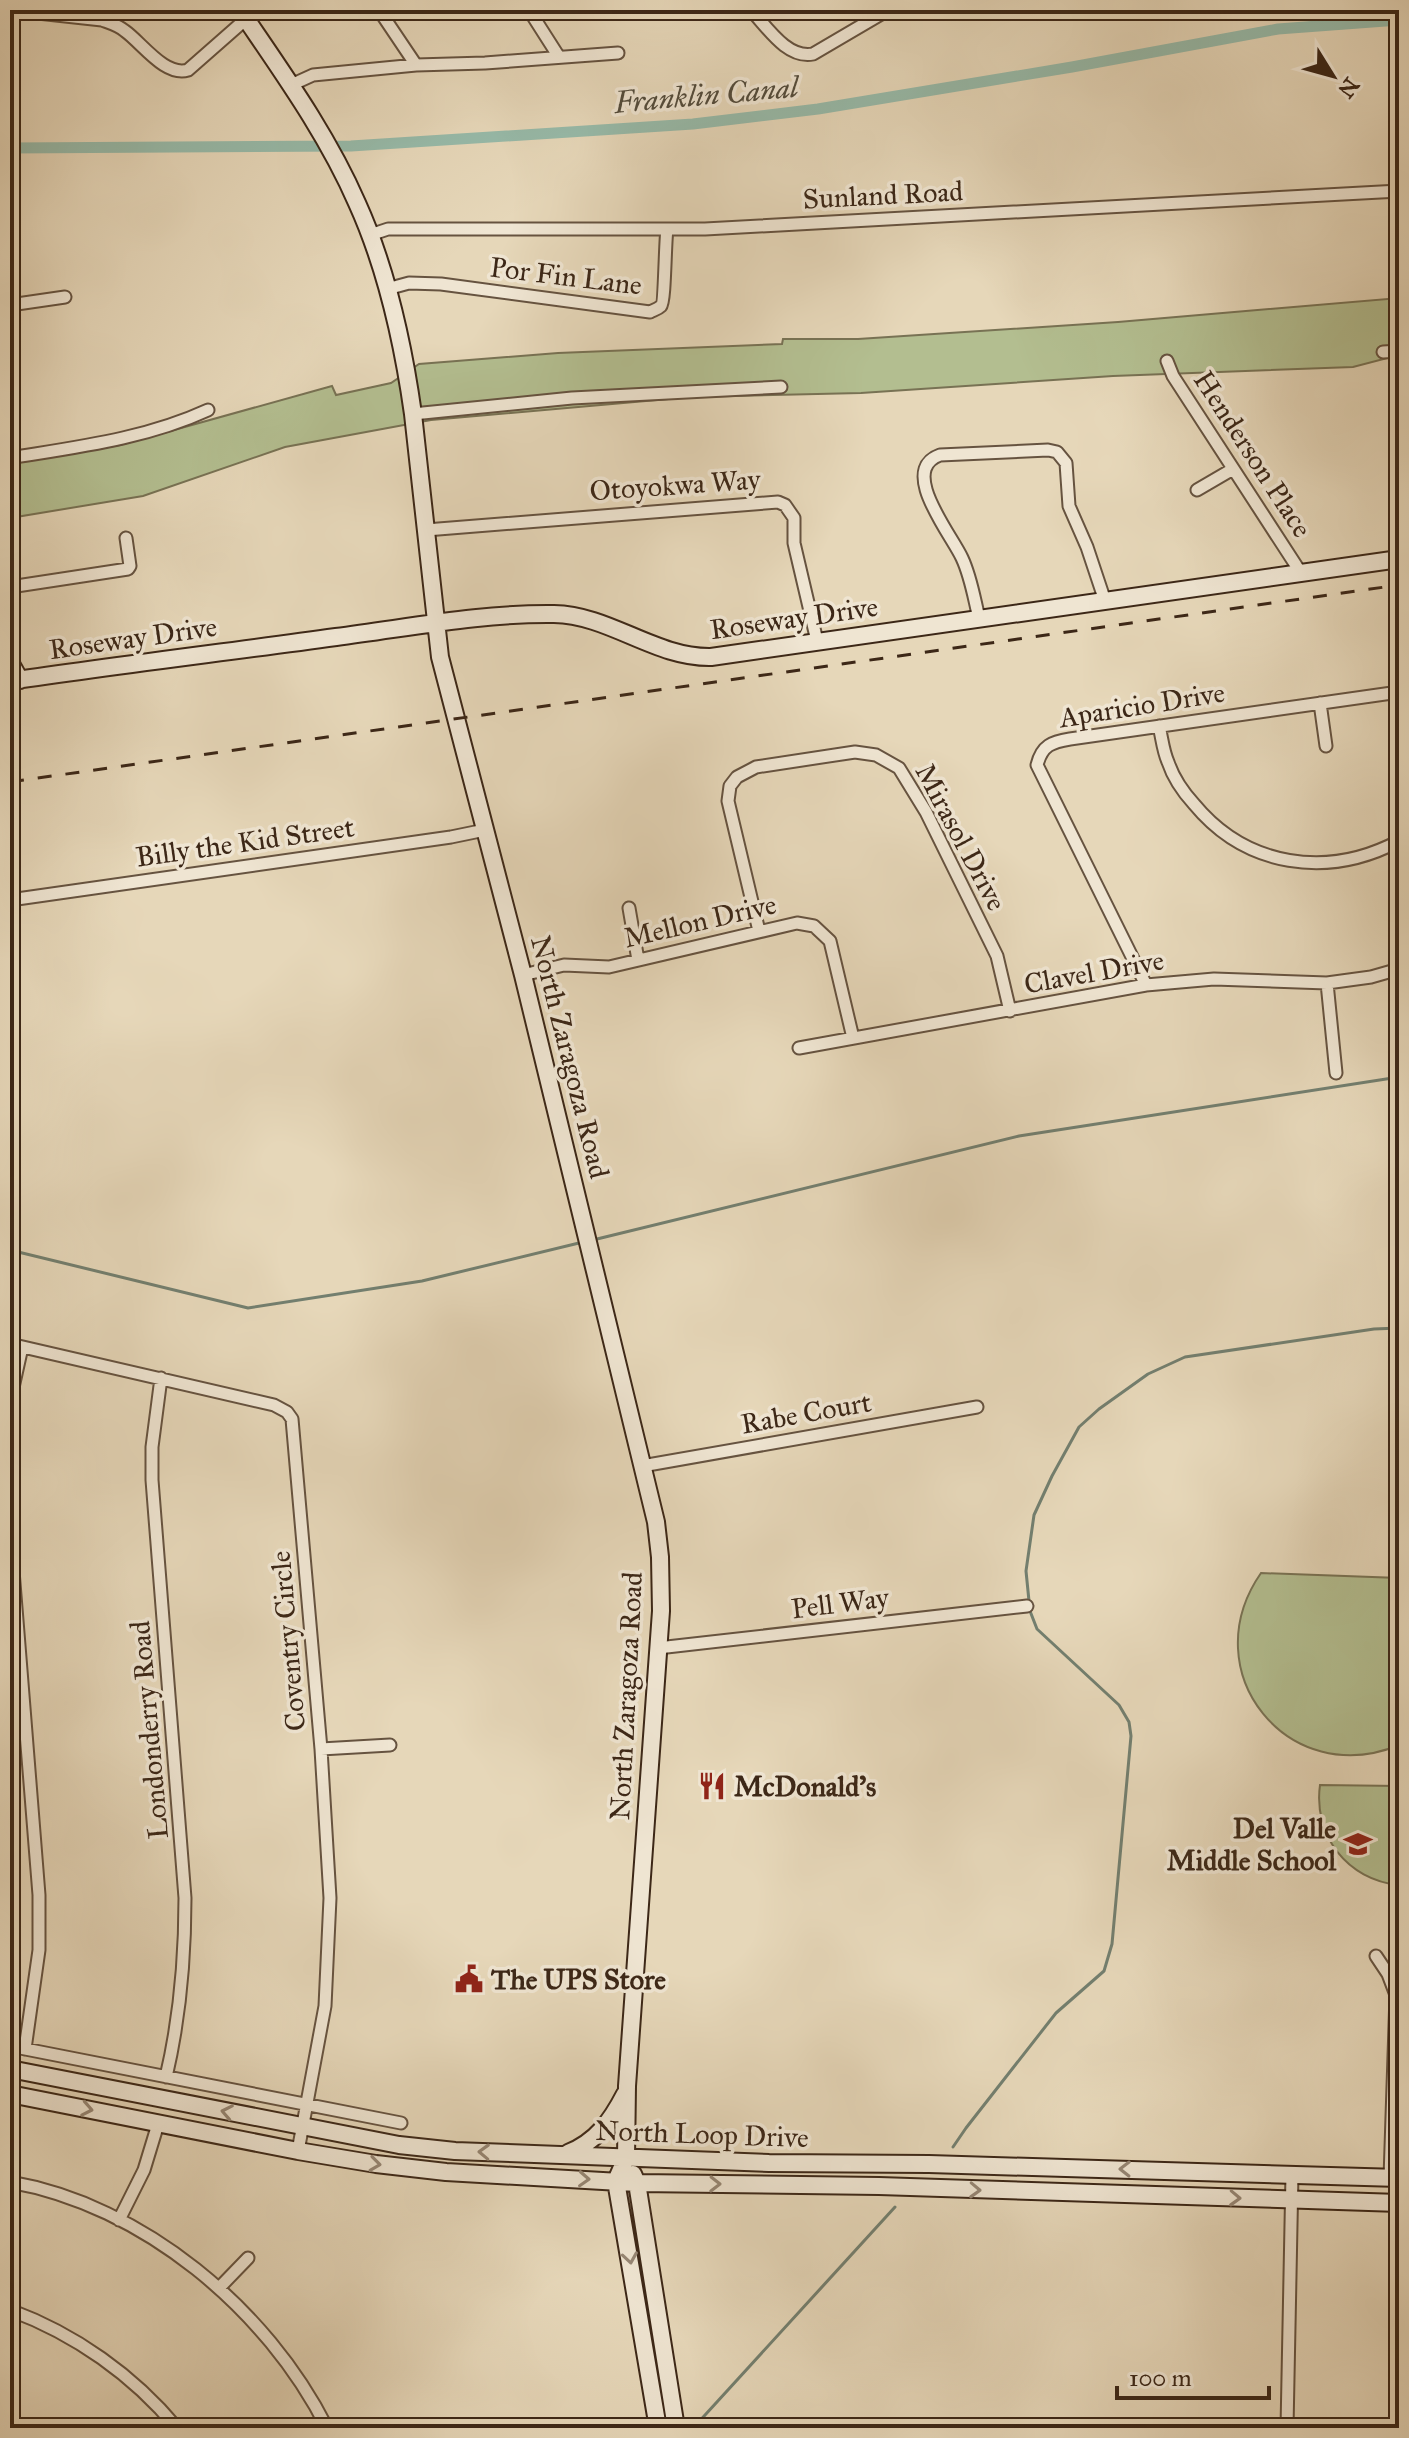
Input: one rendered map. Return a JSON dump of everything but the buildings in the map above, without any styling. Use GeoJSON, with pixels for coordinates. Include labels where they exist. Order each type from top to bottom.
{"type":"FeatureCollection","features":[{"type":"Feature","properties":{"kind":"main road","name":"North Zaragoza Road"},"geometry":{"type":"LineString","coordinates":[[243,14],[291,85],[342,171],[370,235],[387,289],[408,377],[440,657],[523,975],[656,1522],[662,1589],[627,2086],[626,2158],[616,2181]]}},
{"type":"Feature","properties":{"kind":"main road","name":"Roseway Drive"},"geometry":{"type":"LineString","coordinates":[[15,680],[435,624],[565,615],[607,625],[661,649],[699,657],[1399,559]]}},
{"type":"Feature","properties":{"kind":"main road"},"geometry":{"type":"LineString","coordinates":[[10,662],[15,680]]}},
{"type":"Feature","properties":{"kind":"main road","name":"North Loop Drive"},"geometry":{"type":"LineString","coordinates":[[10,2069],[399,2145],[455,2151],[1395,2178]]}},
{"type":"Feature","properties":{"kind":"main road"},"geometry":{"type":"LineString","coordinates":[[562,2155],[585,2146],[599,2134],[624,2096],[627,2086]]}},
{"type":"Feature","properties":{"kind":"main road","name":"North Loop Drive"},"geometry":{"type":"LineString","coordinates":[[10,2094],[298,2151],[446,2172],[637,2183],[879,2186],[1399,2203]]}},
{"type":"Feature","properties":{"kind":"main road","name":"North Zaragoza Road"},"geometry":{"type":"LineString","coordinates":[[626,2158],[637,2183],[676,2428]]}},
{"type":"Feature","properties":{"kind":"main road"},"geometry":{"type":"LineString","coordinates":[[879,2186],[881,2164]]}},
{"type":"Feature","properties":{"kind":"main road"},"geometry":{"type":"LineString","coordinates":[[616,2181],[658,2428]]}},
{"type":"Feature","properties":{"kind":"main road"},"geometry":{"type":"LineString","coordinates":[[655,2404],[664,2411],[670,2428]]}},
{"type":"Feature","properties":{"kind":"street"},"geometry":{"type":"LineString","coordinates":[[10,10],[114,24],[167,67],[182,72],[188,70],[243,14]]}},
{"type":"Feature","properties":{"kind":"street"},"geometry":{"type":"LineString","coordinates":[[379,10],[416,65]]}},
{"type":"Feature","properties":{"kind":"street"},"geometry":{"type":"LineString","coordinates":[[529,10],[559,57]]}},
{"type":"Feature","properties":{"kind":"street"},"geometry":{"type":"LineString","coordinates":[[751,10],[785,46],[799,55],[813,54],[888,10]]}},
{"type":"Feature","properties":{"kind":"street"},"geometry":{"type":"LineString","coordinates":[[291,85],[313,75],[416,65],[618,53]]}},
{"type":"Feature","properties":{"kind":"street","name":"Sunland Road"},"geometry":{"type":"LineString","coordinates":[[370,235],[388,229],[667,229],[1399,191]]}},
{"type":"Feature","properties":{"kind":"street","name":"Por Fin Lane"},"geometry":{"type":"LineString","coordinates":[[387,289],[409,283],[441,284],[650,312],[661,306],[666,296],[664,247],[667,229]]}},
{"type":"Feature","properties":{"kind":"street"},"geometry":{"type":"LineString","coordinates":[[10,305],[65,297]]}},
{"type":"Feature","properties":{"kind":"street"},"geometry":{"type":"LineString","coordinates":[[1383,352],[1399,351]]}},
{"type":"Feature","properties":{"kind":"street","name":"Henderson Place"},"geometry":{"type":"LineString","coordinates":[[1167,361],[1173,376],[1301,573]]}},
{"type":"Feature","properties":{"kind":"street"},"geometry":{"type":"LineString","coordinates":[[413,414],[572,398],[781,387]]}},
{"type":"Feature","properties":{"kind":"street"},"geometry":{"type":"LineString","coordinates":[[10,458],[114,440],[175,425],[208,410]]}},
{"type":"Feature","properties":{"kind":"street"},"geometry":{"type":"LineString","coordinates":[[979,618],[968,571],[941,523],[923,478],[932,457],[1048,450],[1059,454],[1066,463],[1069,506],[1105,601]]}},
{"type":"Feature","properties":{"kind":"street"},"geometry":{"type":"LineString","coordinates":[[1197,490],[1233,469]]}},
{"type":"Feature","properties":{"kind":"street","name":"Otoyokwa Way"},"geometry":{"type":"LineString","coordinates":[[426,530],[778,502],[785,505],[794,518],[794,543],[817,641]]}},
{"type":"Feature","properties":{"kind":"street"},"geometry":{"type":"LineString","coordinates":[[10,587],[128,569],[126,538]]}},
{"type":"Feature","properties":{"kind":"street","name":"Aparicio Drive"},"geometry":{"type":"LineString","coordinates":[[1146,985],[1037,765],[1044,748],[1056,741],[1399,692]]}},
{"type":"Feature","properties":{"kind":"street"},"geometry":{"type":"LineString","coordinates":[[1320,703],[1326,746]]}},
{"type":"Feature","properties":{"kind":"street"},"geometry":{"type":"LineString","coordinates":[[1159,726],[1168,763],[1183,791],[1219,830],[1238,844],[1287,861],[1321,863],[1364,856],[1399,841]]}},
{"type":"Feature","properties":{"kind":"street","name":"Mirasol Drive"},"geometry":{"type":"LineString","coordinates":[[759,931],[728,801],[730,786],[737,777],[756,767],[855,752],[876,755],[899,768],[926,812],[997,956],[1010,1011]]}},
{"type":"Feature","properties":{"kind":"street","name":"Billy the Kid Street"},"geometry":{"type":"LineString","coordinates":[[10,900],[485,830]]}},
{"type":"Feature","properties":{"kind":"street"},"geometry":{"type":"LineString","coordinates":[[629,908],[638,960]]}},
{"type":"Feature","properties":{"kind":"street","name":"Mellon Drive"},"geometry":{"type":"LineString","coordinates":[[523,975],[556,966],[609,967],[759,931],[806,923],[827,937],[853,1038]]}},
{"type":"Feature","properties":{"kind":"street","name":"Clavel Drive"},"geometry":{"type":"LineString","coordinates":[[799,1048],[1146,985],[1214,979],[1327,983],[1371,977],[1399,969]]}},
{"type":"Feature","properties":{"kind":"street"},"geometry":{"type":"LineString","coordinates":[[1327,983],[1336,1073]]}},
{"type":"Feature","properties":{"kind":"street"},"geometry":{"type":"LineString","coordinates":[[10,1401],[16,1346]]}},
{"type":"Feature","properties":{"kind":"street","name":"Coventry Circle"},"geometry":{"type":"LineString","coordinates":[[16,1346],[274,1405],[287,1412],[292,1419],[330,1867],[325,2006],[298,2151]]}},
{"type":"Feature","properties":{"kind":"street","name":"Londonderry Road"},"geometry":{"type":"LineString","coordinates":[[161,1378],[152,1447],[152,1480],[185,1898],[182,1989],[166,2077]]}},
{"type":"Feature","properties":{"kind":"street","name":"Rabe Court"},"geometry":{"type":"LineString","coordinates":[[642,1466],[977,1407]]}},
{"type":"Feature","properties":{"kind":"street"},"geometry":{"type":"LineString","coordinates":[[10,1533],[39,1895],[39,1950],[25,2049]]}},
{"type":"Feature","properties":{"kind":"street","name":"Pell Way"},"geometry":{"type":"LineString","coordinates":[[658,1648],[1027,1606]]}},
{"type":"Feature","properties":{"kind":"street"},"geometry":{"type":"LineString","coordinates":[[321,1749],[390,1745]]}},
{"type":"Feature","properties":{"kind":"street"},"geometry":{"type":"LineString","coordinates":[[1376,1956],[1388,1974],[1396,1995],[1395,2178]]}},
{"type":"Feature","properties":{"kind":"street"},"geometry":{"type":"LineString","coordinates":[[10,2046],[401,2123]]}},
{"type":"Feature","properties":{"kind":"street"},"geometry":{"type":"LineString","coordinates":[[119,2220],[144,2170],[158,2124]]}},
{"type":"Feature","properties":{"kind":"street"},"geometry":{"type":"LineString","coordinates":[[1287,2428],[1292,2174]]}},
{"type":"Feature","properties":{"kind":"street"},"geometry":{"type":"LineString","coordinates":[[10,2182],[62,2196],[119,2220],[192,2265],[267,2336],[299,2379],[327,2428]]}},
{"type":"Feature","properties":{"kind":"street"},"geometry":{"type":"LineString","coordinates":[[219,2288],[248,2258]]}},
{"type":"Feature","properties":{"kind":"street"},"geometry":{"type":"LineString","coordinates":[[10,2310],[48,2326],[100,2357],[151,2399],[177,2428]]}},
{"type":"Feature","properties":{"kind":"green space"},"geometry":{"type":"Polygon","coordinates":[[[1399,298],[1399,355],[1353,367],[1113,376],[861,393],[691,397],[431,420],[285,447],[143,496],[10,518],[10,464],[120,445],[332,386],[336,395],[391,383],[419,364],[558,353],[782,344],[783,339],[858,339],[1118,322],[1399,298]]]}},
{"type":"Feature","properties":{"kind":"green space"},"geometry":{"type":"Polygon","coordinates":[[[1261,1573],[1399,1578],[1399,1745],[1359,1755],[1321,1751],[1289,1737],[1263,1713],[1245,1683],[1238,1648],[1243,1611],[1261,1573]]]}},
{"type":"Feature","properties":{"kind":"green space"},"geometry":{"type":"Polygon","coordinates":[[[1320,1785],[1399,1786],[1399,1885],[1364,1874],[1337,1852],[1322,1821],[1320,1785]]]}},
{"type":"Feature","properties":{"kind":"waterway","name":"Franklin Canal"},"geometry":{"type":"LineString","coordinates":[[10,148],[351,146],[693,124],[818,109],[1278,29],[1399,20]]}},
{"type":"Feature","properties":{"kind":"waterway"},"geometry":{"type":"LineString","coordinates":[[597,1239],[1019,1136],[1399,1077]]}},
{"type":"Feature","properties":{"kind":"waterway"},"geometry":{"type":"LineString","coordinates":[[10,1250],[248,1308],[422,1281],[579,1243]]}},
{"type":"Feature","properties":{"kind":"waterway"},"geometry":{"type":"LineString","coordinates":[[953,2147],[1056,2013],[1104,1971],[1112,1944],[1131,1736],[1129,1722],[1119,1705],[1037,1629],[1030,1611],[1026,1571],[1034,1515],[1052,1476],[1079,1427],[1099,1409],[1148,1374],[1185,1357],[1399,1328]]}},
{"type":"Feature","properties":{"kind":"waterway"},"geometry":{"type":"LineString","coordinates":[[695,2426],[895,2207]]}},
{"type":"Feature","properties":{"kind":"railway"},"geometry":{"type":"LineString","coordinates":[[10,782],[1399,585]]}},
{"type":"Feature","properties":{"kind":"place","name":"McDonald's"},"geometry":{"type":"Point","coordinates":[712,1786]}},
{"type":"Feature","properties":{"kind":"place","name":"Del Valle Middle School"},"geometry":{"type":"Point","coordinates":[1358,1844]}},
{"type":"Feature","properties":{"kind":"place","name":"The UPS Store"},"geometry":{"type":"Point","coordinates":[469,1979]}}]}
